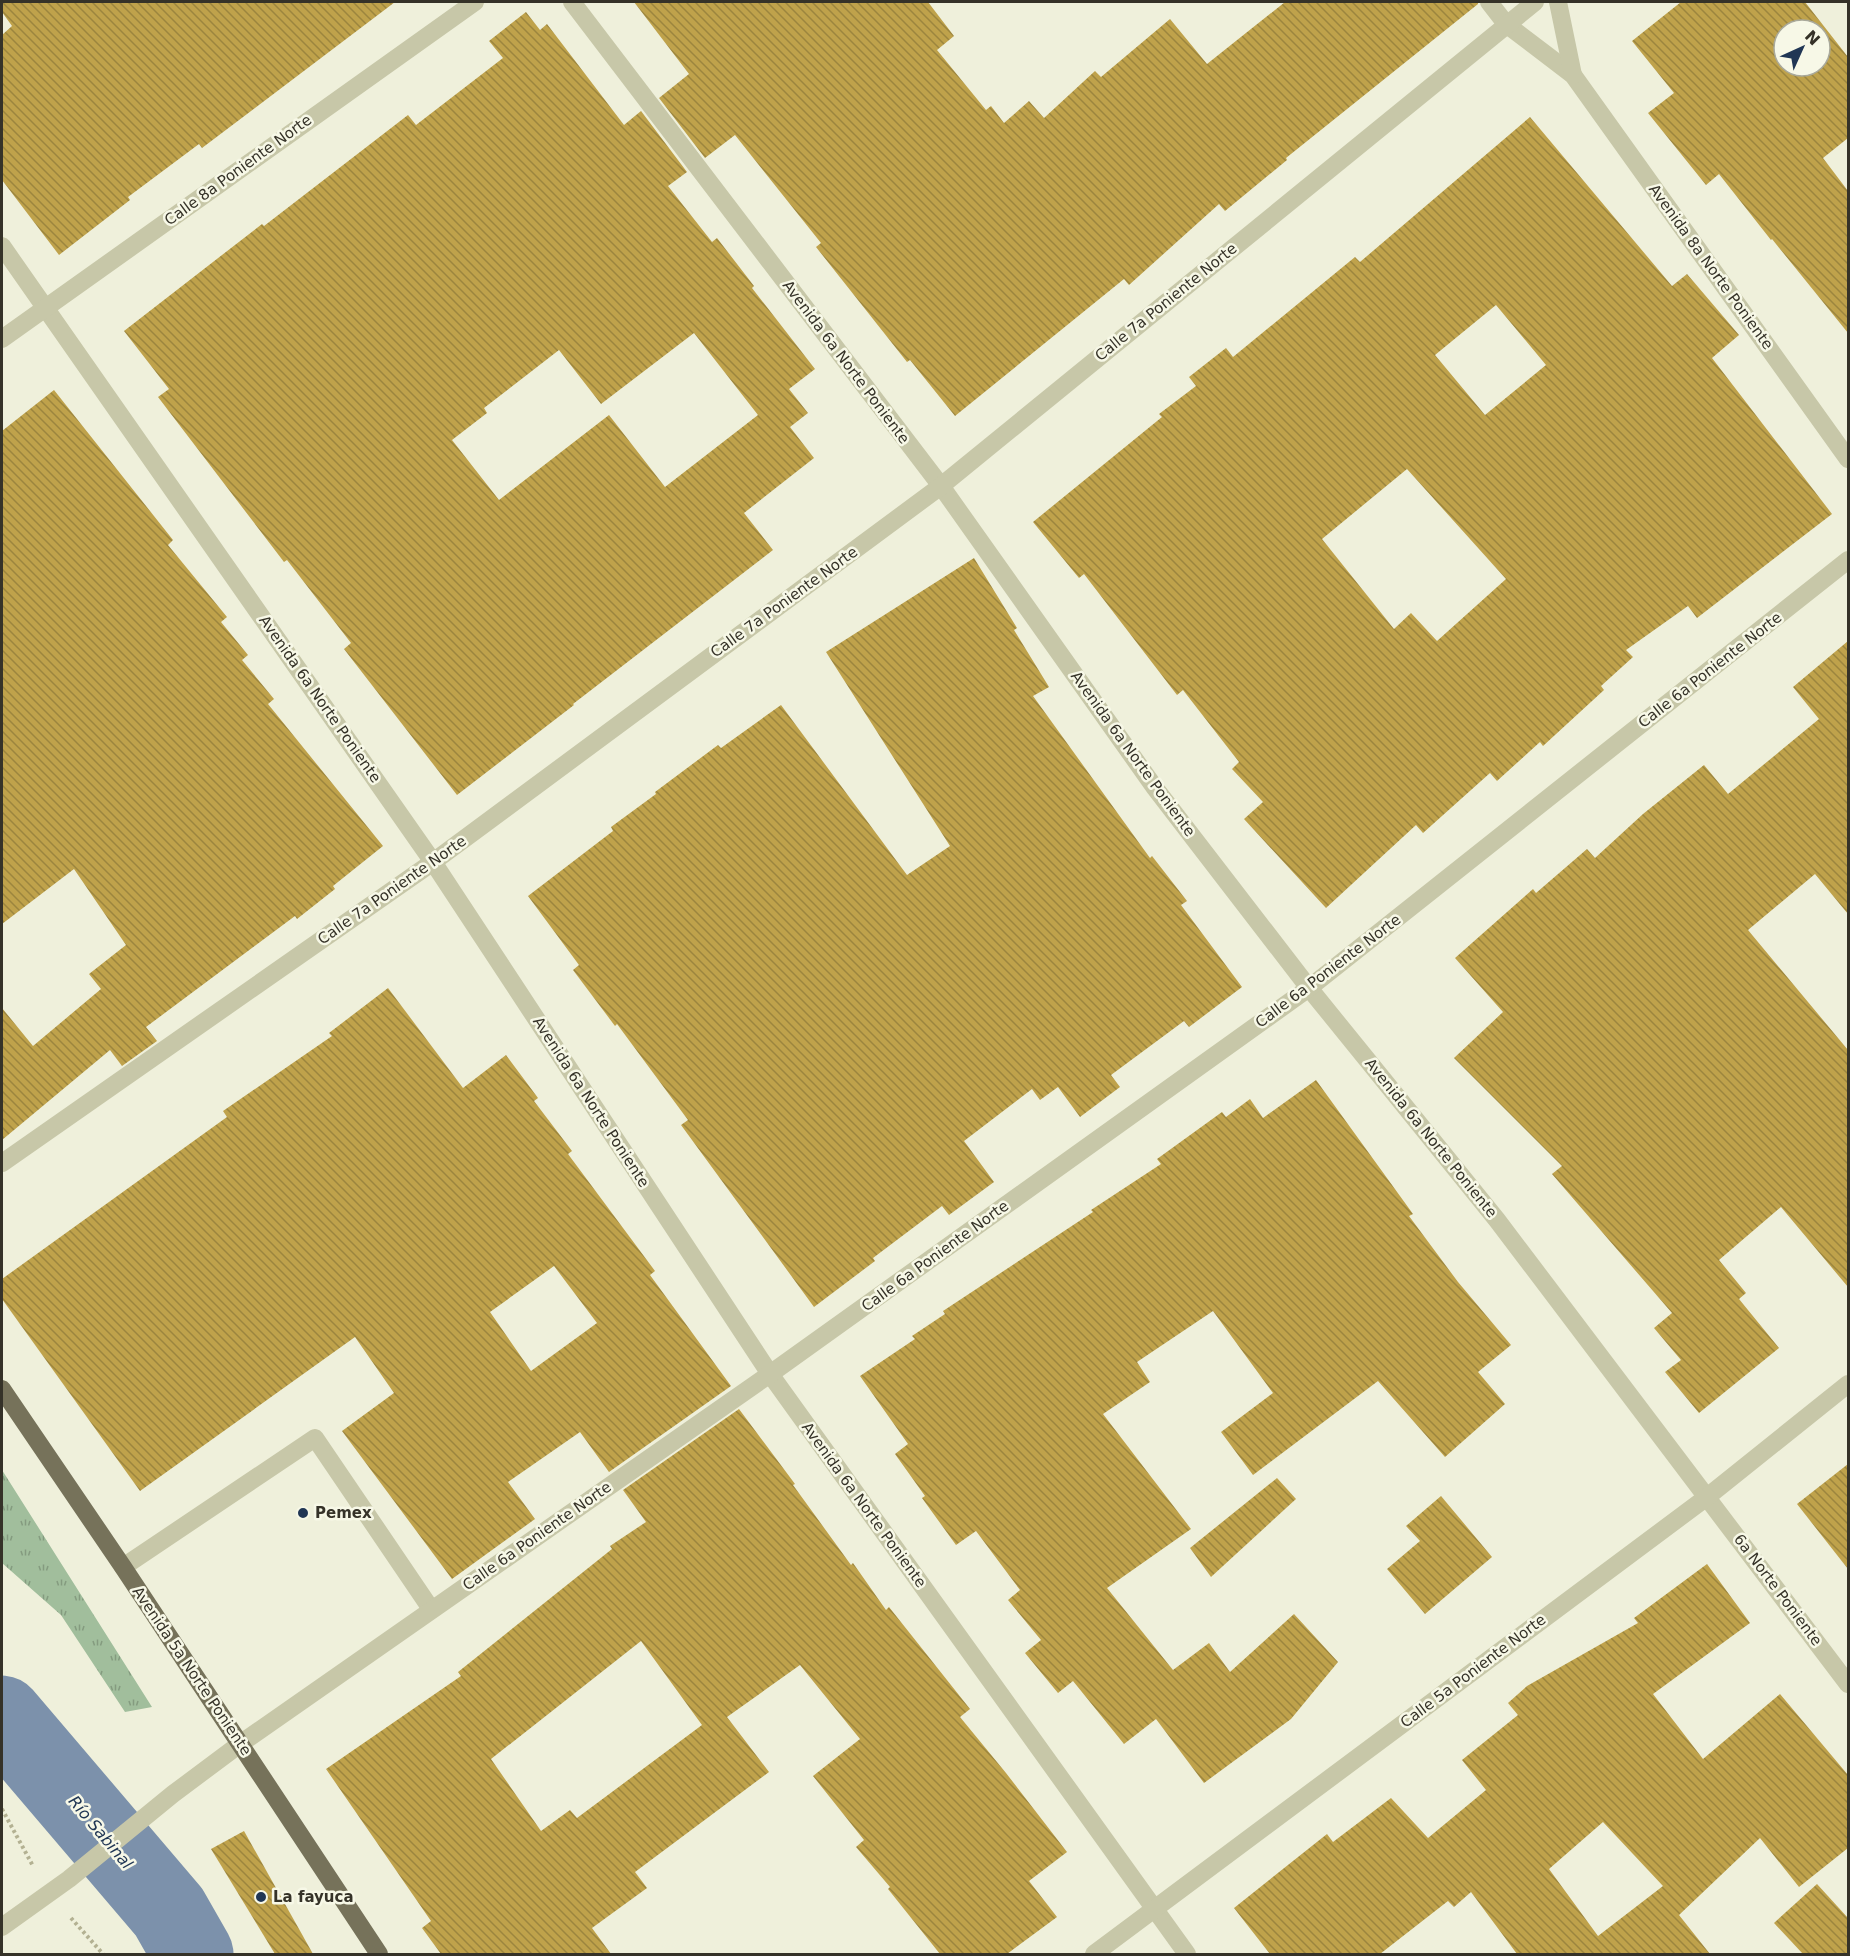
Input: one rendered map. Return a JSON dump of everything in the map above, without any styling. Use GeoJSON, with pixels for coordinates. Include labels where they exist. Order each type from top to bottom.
{"type":"FeatureCollection","features":[{"type":"Feature","properties":{"kind":"main road","name":"Avenida 5a Norte Poniente"},"geometry":{"type":"LineString","coordinates":[[2,1389],[123,1567],[379,1954]]}},
{"type":"Feature","properties":{"kind":"street","name":"Calle 8a Poniente Norte"},"geometry":{"type":"LineString","coordinates":[[2,339],[475,2]]}},
{"type":"Feature","properties":{"kind":"street","name":"Avenida 6a Norte Poniente"},"geometry":{"type":"LineString","coordinates":[[572,2],[941,486],[1155,788],[1309,988],[1497,1220],[1707,1497]]}},
{"type":"Feature","properties":{"kind":"street","name":"Avenida 8a Norte Poniente"},"geometry":{"type":"LineString","coordinates":[[1489,2],[1506,24],[1574,75],[1848,459]]}},
{"type":"Feature","properties":{"kind":"street","name":"Calle 7a Poniente Norte"},"geometry":{"type":"LineString","coordinates":[[2,1163],[433,861],[941,486],[1535,2]]}},
{"type":"Feature","properties":{"kind":"street","name":"Avenida 8a Norte Poniente"},"geometry":{"type":"LineString","coordinates":[[1558,2],[1574,75]]}},
{"type":"Feature","properties":{"kind":"street","name":"Avenida 6a Norte Poniente"},"geometry":{"type":"LineString","coordinates":[[2,246],[433,861],[770,1374],[1187,1954]]}},
{"type":"Feature","properties":{"kind":"street","name":"Calle 6a Poniente Norte"},"geometry":{"type":"LineString","coordinates":[[2,1926],[69,1879],[173,1794],[240,1744],[770,1374],[1309,988],[1848,560]]}},
{"type":"Feature","properties":{"kind":"street","name":"Calle 5a Poniente Norte"},"geometry":{"type":"LineString","coordinates":[[1094,1954],[1707,1497],[1848,1384]]}},
{"type":"Feature","properties":{"kind":"street"},"geometry":{"type":"LineString","coordinates":[[123,1567],[315,1438],[431,1609]]}},
{"type":"Feature","properties":{"kind":"street","name":"6a Norte Poniente"},"geometry":{"type":"LineString","coordinates":[[1707,1497],[1848,1684]]}},
{"type":"Feature","properties":{"kind":"path"},"geometry":{"type":"LineString","coordinates":[[2,1809],[48,1893],[103,1954]]}},
{"type":"Feature","properties":{"kind":"green space"},"geometry":{"type":"Polygon","coordinates":[[[2,1470],[152,1707],[125,1712],[61,1615],[2,1563],[2,1470]]]}},
{"type":"Feature","properties":{"kind":"building"},"geometry":{"type":"Polygon","coordinates":[[[2,2],[395,2],[202,148],[199,144],[128,197],[130,200],[59,255],[2,180],[2,35],[12,26],[2,12],[2,2]]]}},
{"type":"Feature","properties":{"kind":"building"},"geometry":{"type":"Polygon","coordinates":[[[634,2],[928,2],[954,36],[937,50],[986,110],[991,106],[1004,123],[1029,101],[1044,118],[1095,71],[1101,77],[1170,19],[1207,64],[1285,2],[1478,2],[1478,4],[1286,158],[1287,160],[1225,211],[1219,204],[1129,285],[1124,279],[955,416],[910,360],[907,362],[816,247],[821,243],[735,135],[705,158],[659,98],[689,74],[634,2]]]}},
{"type":"Feature","properties":{"kind":"building"},"geometry":{"type":"Polygon","coordinates":[[[1681,2],[1805,2],[1818,18],[1772,18],[1772,78],[1832,78],[1832,37],[1848,57],[1848,138],[1823,158],[1848,191],[1848,333],[1719,174],[1706,185],[1648,113],[1674,93],[1632,41],[1681,2]]]}},
{"type":"Feature","properties":{"kind":"building"},"geometry":{"type":"Polygon","coordinates":[[[526,12],[540,30],[547,24],[624,125],[641,111],[687,172],[668,186],[712,242],[717,238],[754,286],[752,288],[815,369],[789,389],[808,413],[790,427],[814,458],[744,513],[773,550],[457,795],[344,649],[351,643],[287,560],[284,562],[158,397],[169,389],[124,331],[408,115],[416,125],[503,58],[489,41],[526,12]],[[694,333],[601,404],[559,350],[484,408],[487,413],[452,440],[499,500],[609,415],[665,487],[758,415],[694,333]]]}},
{"type":"Feature","properties":{"kind":"building"},"geometry":{"type":"Polygon","coordinates":[[[1530,117],[1672,286],[1687,274],[1739,335],[1712,358],[1832,514],[1697,618],[1688,606],[1626,650],[1633,657],[1601,686],[1604,690],[1543,746],[1540,742],[1497,781],[1490,773],[1423,833],[1416,825],[1326,908],[1244,819],[1263,802],[1232,769],[1239,762],[1183,690],[1177,695],[1084,574],[1079,578],[1033,522],[1162,417],[1159,414],[1196,386],[1189,377],[1226,348],[1233,357],[1355,257],[1360,262],[1530,117]],[[1496,305],[1435,355],[1485,415],[1546,365],[1496,305]],[[1407,469],[1322,539],[1394,629],[1411,613],[1437,641],[1506,579],[1407,469]]]}},
{"type":"Feature","properties":{"kind":"building"},"geometry":{"type":"Polygon","coordinates":[[[54,390],[173,540],[168,545],[227,617],[221,622],[248,655],[242,660],[274,699],[268,704],[383,846],[333,886],[335,889],[297,919],[295,916],[146,1027],[157,1041],[122,1066],[110,1050],[2,1140],[2,1008],[33,1046],[101,989],[89,974],[126,945],[74,869],[2,924],[2,431],[54,390]]]}},
{"type":"Feature","properties":{"kind":"building"},"geometry":{"type":"Polygon","coordinates":[[[974,558],[1017,628],[1014,630],[1049,687],[1033,696],[1150,858],[1152,856],[1187,901],[1181,905],[1242,987],[1189,1027],[1184,1021],[1111,1075],[1120,1087],[1080,1117],[1058,1087],[1040,1100],[1032,1089],[964,1141],[994,1182],[949,1215],[942,1206],[873,1258],[875,1261],[814,1307],[681,1125],[688,1120],[617,1024],[615,1026],[573,970],[579,965],[528,896],[613,831],[611,827],[656,794],[655,792],[718,745],[721,748],[781,705],[907,875],[950,846],[826,652],[974,558]]]}},
{"type":"Feature","properties":{"kind":"building"},"geometry":{"type":"Polygon","coordinates":[[[1848,641],[1848,914],[1815,874],[1748,930],[1848,1050],[1848,1287],[1781,1207],[1719,1260],[1746,1293],[1739,1299],[1779,1348],[1699,1413],[1665,1372],[1681,1360],[1654,1328],[1672,1313],[1552,1174],[1562,1166],[1454,1058],[1503,1012],[1455,958],[1533,889],[1536,893],[1587,849],[1595,858],[1643,814],[1704,765],[1728,794],[1819,719],[1793,687],[1848,641]]]}},
{"type":"Feature","properties":{"kind":"building"},"geometry":{"type":"Polygon","coordinates":[[[388,988],[463,1088],[506,1055],[538,1098],[534,1101],[572,1151],[568,1154],[655,1271],[650,1275],[731,1386],[609,1472],[580,1432],[508,1482],[535,1519],[452,1579],[342,1431],[394,1393],[355,1337],[140,1491],[2,1299],[2,1279],[227,1117],[223,1111],[332,1036],[329,1033],[388,988]],[[554,1266],[490,1312],[531,1371],[597,1323],[554,1266]]]}},
{"type":"Feature","properties":{"kind":"building"},"geometry":{"type":"Polygon","coordinates":[[[1316,1080],[1413,1214],[1409,1216],[1458,1282],[1511,1345],[1478,1372],[1505,1404],[1445,1457],[1378,1381],[1253,1475],[1221,1432],[1273,1393],[1213,1311],[1137,1362],[1150,1382],[1103,1414],[1191,1529],[1107,1588],[1173,1670],[1209,1643],[1230,1672],[1294,1614],[1338,1662],[1291,1719],[1204,1783],[1156,1719],[1124,1744],[1073,1681],[1058,1693],[1025,1653],[1041,1640],[1008,1600],[1020,1590],[976,1531],[956,1545],[922,1498],[925,1496],[895,1454],[908,1444],[860,1376],[915,1339],[912,1336],[945,1314],[943,1311],[1161,1164],[1157,1159],[1222,1112],[1226,1117],[1250,1099],[1263,1118],[1316,1080]]]}},
{"type":"Feature","properties":{"kind":"building"},"geometry":{"type":"Polygon","coordinates":[[[739,1409],[851,1565],[853,1563],[886,1610],[889,1607],[970,1709],[960,1717],[1067,1852],[1029,1881],[1057,1917],[1007,1954],[940,1954],[888,1889],[890,1887],[856,1847],[864,1840],[813,1776],[860,1739],[800,1665],[727,1717],[769,1772],[635,1872],[647,1888],[592,1928],[611,1954],[441,1954],[422,1928],[431,1921],[326,1769],[461,1676],[458,1672],[612,1549],[610,1546],[646,1522],[623,1490],[739,1409]],[[641,1641],[491,1759],[541,1831],[570,1810],[577,1818],[702,1725],[641,1641]]]}},
{"type":"Feature","properties":{"kind":"building"},"geometry":{"type":"Polygon","coordinates":[[[1848,1464],[1848,1569],[1797,1504],[1848,1464]]]}},
{"type":"Feature","properties":{"kind":"building"},"geometry":{"type":"Polygon","coordinates":[[[1277,1478],[1296,1499],[1211,1577],[1190,1548],[1277,1478]]]}},
{"type":"Feature","properties":{"kind":"building"},"geometry":{"type":"Polygon","coordinates":[[[1441,1496],[1492,1557],[1425,1614],[1387,1569],[1420,1541],[1406,1526],[1441,1496]]]}},
{"type":"Feature","properties":{"kind":"building"},"geometry":{"type":"Polygon","coordinates":[[[1707,1564],[1750,1623],[1653,1694],[1703,1759],[1780,1694],[1848,1775],[1848,1848],[1799,1887],[1760,1838],[1679,1915],[1710,1954],[1517,1954],[1471,1892],[1454,1907],[1448,1901],[1380,1954],[1270,1954],[1234,1908],[1327,1834],[1333,1842],[1391,1798],[1428,1838],[1486,1790],[1462,1760],[1518,1715],[1508,1703],[1527,1686],[1638,1623],[1634,1618],[1707,1564]],[[1603,1822],[1549,1869],[1598,1936],[1663,1886],[1603,1822]]]}},
{"type":"Feature","properties":{"kind":"building","name":"La fayuca"},"geometry":{"type":"Polygon","coordinates":[[[244,1831],[313,1954],[275,1954],[211,1849],[244,1831]]]}},
{"type":"Feature","properties":{"kind":"building"},"geometry":{"type":"Polygon","coordinates":[[[1817,1884],[1848,1918],[1848,1954],[1803,1954],[1774,1923],[1817,1884]]]}},
{"type":"Feature","properties":{"kind":"waterway","name":"Río Sabinal"},"geometry":{"type":"LineString","coordinates":[[2,1716],[169,1912],[193,1954]]}},
{"type":"Feature","properties":{"kind":"place","name":"Pemex"},"geometry":{"type":"Point","coordinates":[303,1513]}},
{"type":"Feature","properties":{"kind":"place","name":"La fayuca"},"geometry":{"type":"Point","coordinates":[261,1897]}}]}
